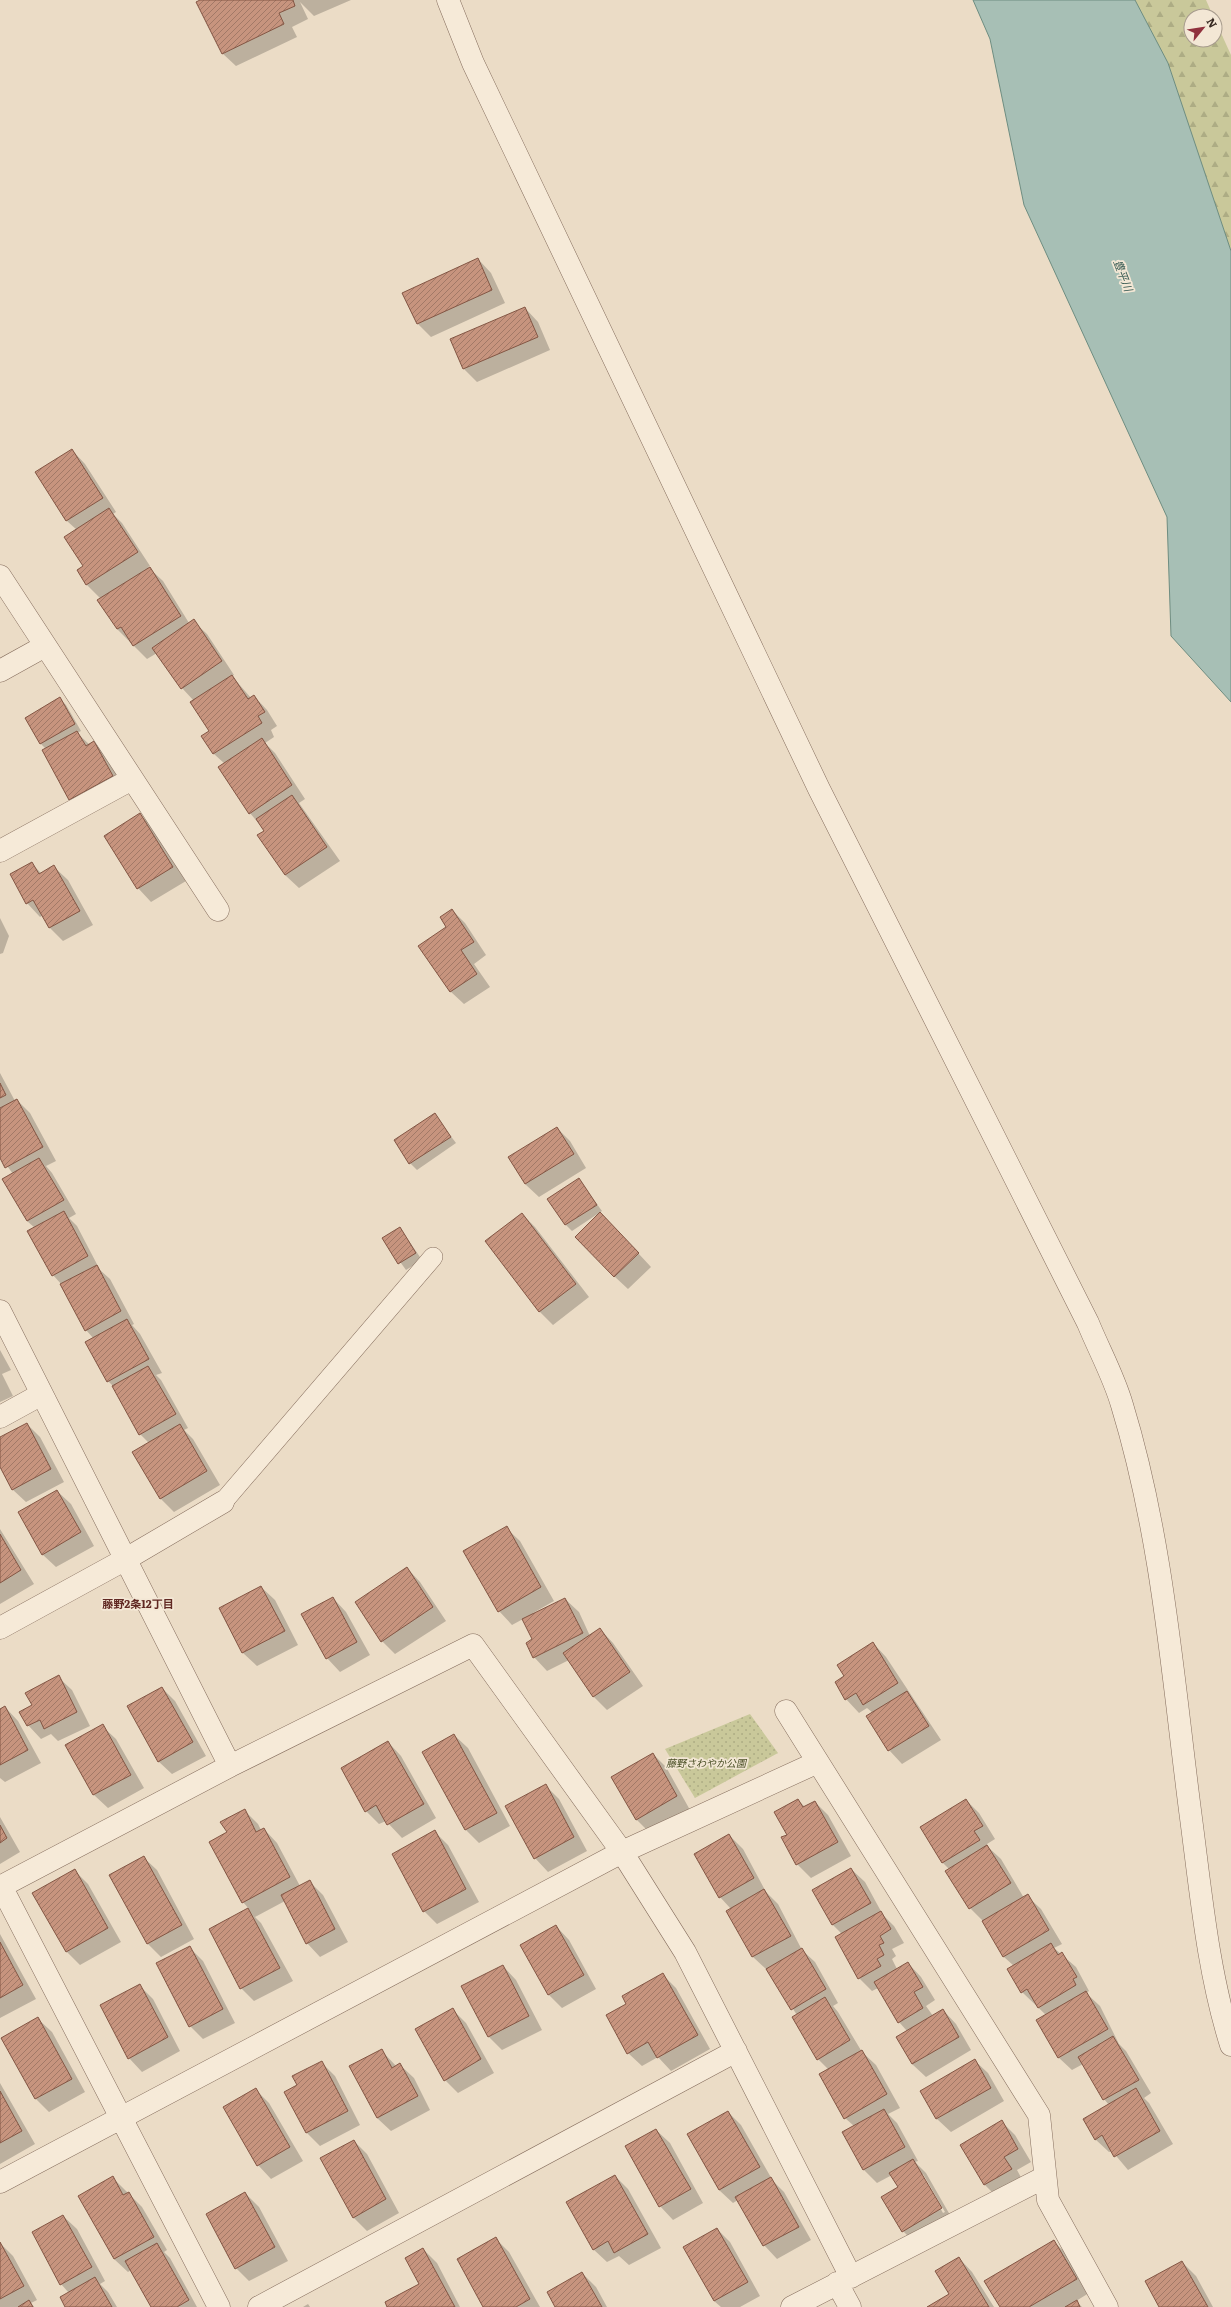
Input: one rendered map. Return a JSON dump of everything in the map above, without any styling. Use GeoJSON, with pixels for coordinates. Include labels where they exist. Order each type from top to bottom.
{"type":"FeatureCollection","features":[{"type":"Feature","properties":{"kind":"street"},"geometry":{"type":"LineString","coordinates":[[448,0],[473,63],[819,789],[1088,1323],[1122,1404],[1144,1494],[1159,1576],[1204,1914],[1221,2012],[1231,2045]]}},
{"type":"Feature","properties":{"kind":"street"},"geometry":{"type":"LineString","coordinates":[[0,576],[218,910]]}},
{"type":"Feature","properties":{"kind":"street"},"geometry":{"type":"LineString","coordinates":[[0,671],[45,646]]}},
{"type":"Feature","properties":{"kind":"street"},"geometry":{"type":"LineString","coordinates":[[0,850],[132,779]]}},
{"type":"Feature","properties":{"kind":"street"},"geometry":{"type":"LineString","coordinates":[[0,1311],[230,1766]]}},
{"type":"Feature","properties":{"kind":"street"},"geometry":{"type":"LineString","coordinates":[[0,1417],[42,1394]]}},
{"type":"Feature","properties":{"kind":"street"},"geometry":{"type":"LineString","coordinates":[[0,1628],[126,1559],[223,1502]]}},
{"type":"Feature","properties":{"kind":"street"},"geometry":{"type":"LineString","coordinates":[[219,2307],[0,1887],[230,1766],[473,1645],[622,1852],[685,1952],[736,2051],[844,2280],[850,2307]]}},
{"type":"Feature","properties":{"kind":"street"},"geometry":{"type":"LineString","coordinates":[[786,1710],[1039,2116],[1048,2200],[1106,2307]]}},
{"type":"Feature","properties":{"kind":"street"},"geometry":{"type":"LineString","coordinates":[[0,2182],[122,2119],[622,1852],[818,1762]]}},
{"type":"Feature","properties":{"kind":"street"},"geometry":{"type":"LineString","coordinates":[[259,2307],[736,2051]]}},
{"type":"Feature","properties":{"kind":"street"},"geometry":{"type":"LineString","coordinates":[[792,2307],[1045,2177]]}},
{"type":"Feature","properties":{"kind":"lane"},"geometry":{"type":"LineString","coordinates":[[223,1502],[433,1257]]}},
{"type":"Feature","properties":{"kind":"green space"},"geometry":{"type":"Polygon","coordinates":[[[1060,0],[1206,0],[1210,8],[1183,8],[1183,48],[1223,48],[1223,38],[1231,55],[1231,342],[1060,0]]]}},
{"type":"Feature","properties":{"kind":"green space","name":"藤野さわやか公園"},"geometry":{"type":"Polygon","coordinates":[[[750,1714],[778,1753],[695,1798],[665,1749],[750,1714]]]}},
{"type":"Feature","properties":{"kind":"water","name":"豊平川"},"geometry":{"type":"Polygon","coordinates":[[[973,0],[1135,0],[1168,63],[1231,251],[1231,702],[1171,636],[1167,517],[1024,205],[990,39],[973,0]]]}},
{"type":"Feature","properties":{"kind":"building"},"geometry":{"type":"Polygon","coordinates":[[[200,0],[293,0],[295,6],[279,13],[284,24],[222,54],[196,2],[200,0]]]}},
{"type":"Feature","properties":{"kind":"building"},"geometry":{"type":"Polygon","coordinates":[[[478,258],[492,290],[417,324],[402,293],[478,258]]]}},
{"type":"Feature","properties":{"kind":"building"},"geometry":{"type":"Polygon","coordinates":[[[525,307],[538,337],[463,369],[450,339],[525,307]]]}},
{"type":"Feature","properties":{"kind":"building"},"geometry":{"type":"Polygon","coordinates":[[[72,449],[103,498],[66,521],[35,472],[72,449]]]}},
{"type":"Feature","properties":{"kind":"building"},"geometry":{"type":"Polygon","coordinates":[[[109,508],[138,552],[86,585],[77,570],[83,566],[64,537],[109,508]]]}},
{"type":"Feature","properties":{"kind":"building"},"geometry":{"type":"Polygon","coordinates":[[[150,567],[181,616],[133,646],[121,627],[117,629],[97,600],[150,567]]]}},
{"type":"Feature","properties":{"kind":"building"},"geometry":{"type":"Polygon","coordinates":[[[194,619],[222,661],[181,689],[152,648],[194,619]]]}},
{"type":"Feature","properties":{"kind":"building"},"geometry":{"type":"Polygon","coordinates":[[[232,675],[248,699],[254,695],[265,712],[258,716],[262,723],[213,754],[201,736],[209,731],[190,702],[232,675]]]}},
{"type":"Feature","properties":{"kind":"building"},"geometry":{"type":"Polygon","coordinates":[[[60,697],[75,724],[40,744],[25,718],[60,697]]]}},
{"type":"Feature","properties":{"kind":"building"},"geometry":{"type":"Polygon","coordinates":[[[77,731],[86,746],[94,741],[113,776],[69,800],[42,750],[77,731]]]}},
{"type":"Feature","properties":{"kind":"building"},"geometry":{"type":"Polygon","coordinates":[[[262,738],[292,785],[249,814],[218,767],[262,738]]]}},
{"type":"Feature","properties":{"kind":"building"},"geometry":{"type":"Polygon","coordinates":[[[292,795],[327,847],[285,875],[257,835],[264,831],[256,819],[292,795]]]}},
{"type":"Feature","properties":{"kind":"building"},"geometry":{"type":"Polygon","coordinates":[[[140,813],[173,867],[137,889],[104,836],[140,813]]]}},
{"type":"Feature","properties":{"kind":"building"},"geometry":{"type":"Polygon","coordinates":[[[32,862],[39,874],[54,865],[80,911],[49,928],[33,900],[26,904],[10,874],[32,862]]]}},
{"type":"Feature","properties":{"kind":"building"},"geometry":{"type":"Polygon","coordinates":[[[452,909],[474,942],[461,950],[477,974],[450,992],[418,946],[446,927],[440,917],[452,909]]]}},
{"type":"Feature","properties":{"kind":"building"},"geometry":{"type":"Polygon","coordinates":[[[0,1083],[6,1095],[0,1098],[0,1083]]]}},
{"type":"Feature","properties":{"kind":"building"},"geometry":{"type":"Polygon","coordinates":[[[17,1099],[43,1147],[5,1168],[0,1158],[0,1108],[17,1099]]]}},
{"type":"Feature","properties":{"kind":"building"},"geometry":{"type":"Polygon","coordinates":[[[435,1113],[451,1137],[409,1164],[394,1140],[435,1113]]]}},
{"type":"Feature","properties":{"kind":"building"},"geometry":{"type":"Polygon","coordinates":[[[557,1127],[574,1154],[525,1184],[508,1157],[557,1127]]]}},
{"type":"Feature","properties":{"kind":"building"},"geometry":{"type":"Polygon","coordinates":[[[39,1158],[64,1200],[27,1221],[2,1179],[39,1158]]]}},
{"type":"Feature","properties":{"kind":"building"},"geometry":{"type":"Polygon","coordinates":[[[579,1178],[597,1205],[565,1225],[547,1199],[579,1178]]]}},
{"type":"Feature","properties":{"kind":"building"},"geometry":{"type":"Polygon","coordinates":[[[64,1211],[88,1256],[52,1276],[27,1231],[64,1211]]]}},
{"type":"Feature","properties":{"kind":"building"},"geometry":{"type":"Polygon","coordinates":[[[600,1212],[639,1253],[614,1277],[575,1237],[600,1212]]]}},
{"type":"Feature","properties":{"kind":"building"},"geometry":{"type":"Polygon","coordinates":[[[522,1213],[576,1284],[539,1312],[485,1241],[522,1213]]]}},
{"type":"Feature","properties":{"kind":"building"},"geometry":{"type":"Polygon","coordinates":[[[400,1227],[416,1253],[398,1264],[382,1238],[400,1227]]]}},
{"type":"Feature","properties":{"kind":"building"},"geometry":{"type":"Polygon","coordinates":[[[97,1265],[121,1311],[85,1331],[60,1284],[97,1265]]]}},
{"type":"Feature","properties":{"kind":"building"},"geometry":{"type":"Polygon","coordinates":[[[127,1319],[149,1359],[107,1382],[85,1342],[127,1319]]]}},
{"type":"Feature","properties":{"kind":"building"},"geometry":{"type":"Polygon","coordinates":[[[148,1366],[176,1414],[139,1435],[112,1386],[148,1366]]]}},
{"type":"Feature","properties":{"kind":"building"},"geometry":{"type":"Polygon","coordinates":[[[27,1423],[51,1469],[12,1490],[0,1467],[0,1437],[27,1423]]]}},
{"type":"Feature","properties":{"kind":"building"},"geometry":{"type":"Polygon","coordinates":[[[180,1424],[207,1471],[160,1499],[132,1452],[180,1424]]]}},
{"type":"Feature","properties":{"kind":"building"},"geometry":{"type":"Polygon","coordinates":[[[57,1490],[81,1532],[42,1555],[18,1512],[57,1490]]]}},
{"type":"Feature","properties":{"kind":"building"},"geometry":{"type":"Polygon","coordinates":[[[507,1526],[541,1587],[498,1612],[463,1551],[507,1526]]]}},
{"type":"Feature","properties":{"kind":"building"},"geometry":{"type":"Polygon","coordinates":[[[0,1534],[21,1570],[0,1583],[0,1534]]]}},
{"type":"Feature","properties":{"kind":"building"},"geometry":{"type":"Polygon","coordinates":[[[407,1567],[433,1607],[381,1642],[355,1602],[407,1567]]]}},
{"type":"Feature","properties":{"kind":"building"},"geometry":{"type":"Polygon","coordinates":[[[261,1586],[285,1631],[242,1653],[219,1608],[261,1586]]]}},
{"type":"Feature","properties":{"kind":"building"},"geometry":{"type":"Polygon","coordinates":[[[333,1597],[357,1642],[326,1659],[301,1614],[333,1597]]]}},
{"type":"Feature","properties":{"kind":"building"},"geometry":{"type":"Polygon","coordinates":[[[565,1598],[583,1633],[533,1658],[526,1643],[532,1639],[522,1619],[565,1598]]]}},
{"type":"Feature","properties":{"kind":"building"},"geometry":{"type":"Polygon","coordinates":[[[600,1628],[630,1672],[593,1697],[563,1653],[600,1628]]]}},
{"type":"Feature","properties":{"kind":"building"},"geometry":{"type":"Polygon","coordinates":[[[873,1642],[898,1683],[863,1705],[856,1693],[845,1700],[835,1682],[844,1676],[837,1665],[873,1642]]]}},
{"type":"Feature","properties":{"kind":"building"},"geometry":{"type":"Polygon","coordinates":[[[59,1675],[77,1712],[44,1729],[40,1720],[27,1726],[19,1712],[32,1705],[25,1693],[59,1675]]]}},
{"type":"Feature","properties":{"kind":"building"},"geometry":{"type":"Polygon","coordinates":[[[162,1687],[193,1742],[158,1762],[127,1706],[162,1687]]]}},
{"type":"Feature","properties":{"kind":"building"},"geometry":{"type":"Polygon","coordinates":[[[907,1691],[929,1726],[888,1751],[866,1716],[907,1691]]]}},
{"type":"Feature","properties":{"kind":"building"},"geometry":{"type":"Polygon","coordinates":[[[5,1706],[28,1750],[0,1765],[0,1709],[5,1706]]]}},
{"type":"Feature","properties":{"kind":"building"},"geometry":{"type":"Polygon","coordinates":[[[103,1724],[131,1775],[93,1795],[65,1745],[103,1724]]]}},
{"type":"Feature","properties":{"kind":"building"},"geometry":{"type":"Polygon","coordinates":[[[454,1734],[497,1813],[465,1830],[422,1752],[454,1734]]]}},
{"type":"Feature","properties":{"kind":"building"},"geometry":{"type":"Polygon","coordinates":[[[388,1741],[424,1804],[387,1825],[376,1805],[365,1812],[341,1768],[388,1741]]]}},
{"type":"Feature","properties":{"kind":"building"},"geometry":{"type":"Polygon","coordinates":[[[653,1753],[677,1796],[636,1820],[611,1777],[653,1753]]]}},
{"type":"Feature","properties":{"kind":"building"},"geometry":{"type":"Polygon","coordinates":[[[546,1784],[574,1837],[534,1859],[505,1806],[546,1784]]]}},
{"type":"Feature","properties":{"kind":"building"},"geometry":{"type":"Polygon","coordinates":[[[798,1799],[803,1807],[815,1801],[838,1842],[796,1865],[781,1837],[787,1835],[774,1812],[798,1799]]]}},
{"type":"Feature","properties":{"kind":"building"},"geometry":{"type":"Polygon","coordinates":[[[966,1799],[983,1826],[974,1831],[980,1840],[942,1863],[920,1827],[966,1799]]]}},
{"type":"Feature","properties":{"kind":"building"},"geometry":{"type":"Polygon","coordinates":[[[245,1809],[256,1832],[264,1828],[290,1877],[242,1903],[209,1842],[227,1832],[220,1822],[245,1809]]]}},
{"type":"Feature","properties":{"kind":"building"},"geometry":{"type":"Polygon","coordinates":[[[0,1825],[7,1838],[0,1843],[0,1825]]]}},
{"type":"Feature","properties":{"kind":"building"},"geometry":{"type":"Polygon","coordinates":[[[435,1830],[466,1889],[423,1912],[392,1854],[435,1830]]]}},
{"type":"Feature","properties":{"kind":"building"},"geometry":{"type":"Polygon","coordinates":[[[729,1834],[754,1878],[719,1898],[694,1854],[729,1834]]]}},
{"type":"Feature","properties":{"kind":"building"},"geometry":{"type":"Polygon","coordinates":[[[987,1845],[1011,1883],[969,1909],[945,1871],[987,1845]]]}},
{"type":"Feature","properties":{"kind":"building"},"geometry":{"type":"Polygon","coordinates":[[[144,1856],[182,1925],[147,1944],[109,1875],[144,1856]]]}},
{"type":"Feature","properties":{"kind":"building"},"geometry":{"type":"Polygon","coordinates":[[[851,1868],[871,1903],[832,1925],[812,1890],[851,1868]]]}},
{"type":"Feature","properties":{"kind":"building"},"geometry":{"type":"Polygon","coordinates":[[[75,1869],[108,1928],[66,1952],[32,1893],[75,1869]]]}},
{"type":"Feature","properties":{"kind":"building"},"geometry":{"type":"Polygon","coordinates":[[[310,1880],[335,1929],[306,1944],[281,1895],[310,1880]]]}},
{"type":"Feature","properties":{"kind":"building"},"geometry":{"type":"Polygon","coordinates":[[[764,1889],[791,1936],[752,1957],[726,1911],[764,1889]]]}},
{"type":"Feature","properties":{"kind":"building"},"geometry":{"type":"Polygon","coordinates":[[[1028,1894],[1049,1930],[1003,1957],[982,1921],[1028,1894]]]}},
{"type":"Feature","properties":{"kind":"building"},"geometry":{"type":"Polygon","coordinates":[[[248,1908],[280,1968],[240,1989],[209,1929],[248,1908]]]}},
{"type":"Feature","properties":{"kind":"building"},"geometry":{"type":"Polygon","coordinates":[[[881,1911],[891,1929],[880,1936],[884,1943],[879,1945],[884,1955],[877,1959],[881,1966],[858,1979],[835,1937],[881,1911]]]}},
{"type":"Feature","properties":{"kind":"building"},"geometry":{"type":"Polygon","coordinates":[[[556,1925],[584,1975],[548,1995],[520,1945],[556,1925]]]}},
{"type":"Feature","properties":{"kind":"building"},"geometry":{"type":"Polygon","coordinates":[[[0,1942],[23,1985],[0,1998],[0,1942]]]}},
{"type":"Feature","properties":{"kind":"building"},"geometry":{"type":"Polygon","coordinates":[[[1051,1943],[1058,1955],[1062,1952],[1077,1977],[1073,1979],[1076,1985],[1038,2008],[1027,1989],[1021,1993],[1007,1969],[1051,1943]]]}},
{"type":"Feature","properties":{"kind":"building"},"geometry":{"type":"Polygon","coordinates":[[[190,1946],[223,2009],[189,2027],[156,1963],[190,1946]]]}},
{"type":"Feature","properties":{"kind":"building"},"geometry":{"type":"Polygon","coordinates":[[[802,1948],[826,1989],[791,2010],[766,1969],[802,1948]]]}},
{"type":"Feature","properties":{"kind":"building"},"geometry":{"type":"Polygon","coordinates":[[[908,1962],[923,1987],[914,1992],[923,2008],[898,2023],[874,1982],[908,1962]]]}},
{"type":"Feature","properties":{"kind":"building"},"geometry":{"type":"Polygon","coordinates":[[[503,1965],[529,2016],[488,2037],[461,1986],[503,1965]]]}},
{"type":"Feature","properties":{"kind":"building"},"geometry":{"type":"Polygon","coordinates":[[[663,1973],[698,2035],[657,2058],[648,2042],[627,2054],[606,2015],[626,2004],[622,1996],[663,1973]]]}},
{"type":"Feature","properties":{"kind":"building"},"geometry":{"type":"Polygon","coordinates":[[[140,1984],[168,2037],[128,2059],[100,2005],[140,1984]]]}},
{"type":"Feature","properties":{"kind":"building"},"geometry":{"type":"Polygon","coordinates":[[[1086,1991],[1108,2029],[1058,2058],[1036,2020],[1086,1991]]]}},
{"type":"Feature","properties":{"kind":"building"},"geometry":{"type":"Polygon","coordinates":[[[825,1997],[850,2040],[817,2060],[792,2017],[825,1997]]]}},
{"type":"Feature","properties":{"kind":"building"},"geometry":{"type":"Polygon","coordinates":[[[453,2008],[481,2059],[444,2081],[415,2029],[453,2008]]]}},
{"type":"Feature","properties":{"kind":"building"},"geometry":{"type":"Polygon","coordinates":[[[943,2009],[959,2037],[912,2064],[896,2037],[943,2009]]]}},
{"type":"Feature","properties":{"kind":"building"},"geometry":{"type":"Polygon","coordinates":[[[38,2017],[72,2079],[35,2099],[1,2038],[38,2017]]]}},
{"type":"Feature","properties":{"kind":"building"},"geometry":{"type":"Polygon","coordinates":[[[1113,2036],[1139,2080],[1103,2100],[1078,2057],[1113,2036]]]}},
{"type":"Feature","properties":{"kind":"building"},"geometry":{"type":"Polygon","coordinates":[[[382,2049],[392,2068],[400,2063],[418,2096],[377,2118],[349,2066],[382,2049]]]}},
{"type":"Feature","properties":{"kind":"building"},"geometry":{"type":"Polygon","coordinates":[[[862,2050],[887,2094],[844,2119],[819,2074],[862,2050]]]}},
{"type":"Feature","properties":{"kind":"building"},"geometry":{"type":"Polygon","coordinates":[[[975,2059],[991,2088],[936,2119],[920,2091],[975,2059]]]}},
{"type":"Feature","properties":{"kind":"building"},"geometry":{"type":"Polygon","coordinates":[[[322,2061],[348,2111],[306,2133],[284,2092],[297,2085],[292,2076],[322,2061]]]}},
{"type":"Feature","properties":{"kind":"building"},"geometry":{"type":"Polygon","coordinates":[[[256,2088],[290,2147],[257,2166],[223,2107],[256,2088]]]}},
{"type":"Feature","properties":{"kind":"building"},"geometry":{"type":"Polygon","coordinates":[[[1136,2088],[1160,2131],[1114,2157],[1102,2135],[1095,2140],[1083,2119],[1136,2088]]]}},
{"type":"Feature","properties":{"kind":"building"},"geometry":{"type":"Polygon","coordinates":[[[0,2091],[22,2131],[0,2143],[0,2091]]]}},
{"type":"Feature","properties":{"kind":"building"},"geometry":{"type":"Polygon","coordinates":[[[884,2109],[905,2147],[863,2170],[842,2132],[884,2109]]]}},
{"type":"Feature","properties":{"kind":"building"},"geometry":{"type":"Polygon","coordinates":[[[728,2111],[760,2167],[719,2190],[687,2134],[728,2111]]]}},
{"type":"Feature","properties":{"kind":"building"},"geometry":{"type":"Polygon","coordinates":[[[1002,2120],[1018,2149],[1004,2157],[1012,2169],[984,2185],[960,2145],[1002,2120]]]}},
{"type":"Feature","properties":{"kind":"building"},"geometry":{"type":"Polygon","coordinates":[[[656,2129],[691,2189],[659,2207],[625,2146],[656,2129]]]}},
{"type":"Feature","properties":{"kind":"building"},"geometry":{"type":"Polygon","coordinates":[[[354,2140],[386,2199],[353,2218],[320,2158],[354,2140]]]}},
{"type":"Feature","properties":{"kind":"building"},"geometry":{"type":"Polygon","coordinates":[[[913,2159],[942,2208],[902,2232],[881,2197],[898,2187],[889,2173],[913,2159]]]}},
{"type":"Feature","properties":{"kind":"building"},"geometry":{"type":"Polygon","coordinates":[[[615,2175],[648,2234],[614,2253],[608,2241],[593,2250],[566,2202],[615,2175]]]}},
{"type":"Feature","properties":{"kind":"building"},"geometry":{"type":"Polygon","coordinates":[[[113,2176],[123,2195],[129,2192],[154,2237],[114,2259],[78,2196],[113,2176]]]}},
{"type":"Feature","properties":{"kind":"building"},"geometry":{"type":"Polygon","coordinates":[[[771,2177],[799,2227],[763,2246],[735,2197],[771,2177]]]}},
{"type":"Feature","properties":{"kind":"building"},"geometry":{"type":"Polygon","coordinates":[[[245,2192],[275,2247],[235,2269],[206,2214],[245,2192]]]}},
{"type":"Feature","properties":{"kind":"building"},"geometry":{"type":"Polygon","coordinates":[[[63,2215],[92,2267],[60,2285],[32,2232],[63,2215]]]}},
{"type":"Feature","properties":{"kind":"building"},"geometry":{"type":"Polygon","coordinates":[[[717,2228],[748,2282],[714,2301],[683,2247],[717,2228]]]}},
{"type":"Feature","properties":{"kind":"building"},"geometry":{"type":"Polygon","coordinates":[[[496,2237],[530,2299],[516,2307],[483,2307],[457,2259],[496,2237]]]}},
{"type":"Feature","properties":{"kind":"building"},"geometry":{"type":"Polygon","coordinates":[[[1054,2240],[1077,2279],[1029,2307],[1000,2307],[984,2281],[1054,2240]]]}},
{"type":"Feature","properties":{"kind":"building"},"geometry":{"type":"Polygon","coordinates":[[[0,2242],[24,2286],[0,2299],[0,2242]]]}},
{"type":"Feature","properties":{"kind":"building"},"geometry":{"type":"Polygon","coordinates":[[[157,2243],[189,2300],[177,2307],[151,2307],[125,2261],[157,2243]]]}},
{"type":"Feature","properties":{"kind":"building"},"geometry":{"type":"Polygon","coordinates":[[[423,2248],[455,2307],[387,2307],[385,2302],[419,2284],[405,2258],[423,2248]]]}},
{"type":"Feature","properties":{"kind":"building"},"geometry":{"type":"Polygon","coordinates":[[[959,2257],[989,2307],[927,2307],[949,2294],[935,2271],[959,2257]]]}},
{"type":"Feature","properties":{"kind":"building"},"geometry":{"type":"Polygon","coordinates":[[[1182,2261],[1208,2307],[1159,2307],[1145,2281],[1182,2261]]]}},
{"type":"Feature","properties":{"kind":"building"},"geometry":{"type":"Polygon","coordinates":[[[582,2272],[602,2307],[555,2307],[547,2292],[582,2272]]]}},
{"type":"Feature","properties":{"kind":"building"},"geometry":{"type":"Polygon","coordinates":[[[95,2277],[112,2307],[65,2307],[60,2297],[95,2277]]]}},
{"type":"Feature","properties":{"kind":"building"},"geometry":{"type":"Polygon","coordinates":[[[29,2300],[33,2307],[18,2307],[29,2300]]]}},
{"type":"Feature","properties":{"kind":"building"},"geometry":{"type":"Polygon","coordinates":[[[1077,2300],[1080,2307],[1065,2307],[1077,2300]]]}},
{"type":"Feature","properties":{"kind":"district","name":"藤野2条12丁目"},"geometry":{"type":"Point","coordinates":[138,1603]}}]}
